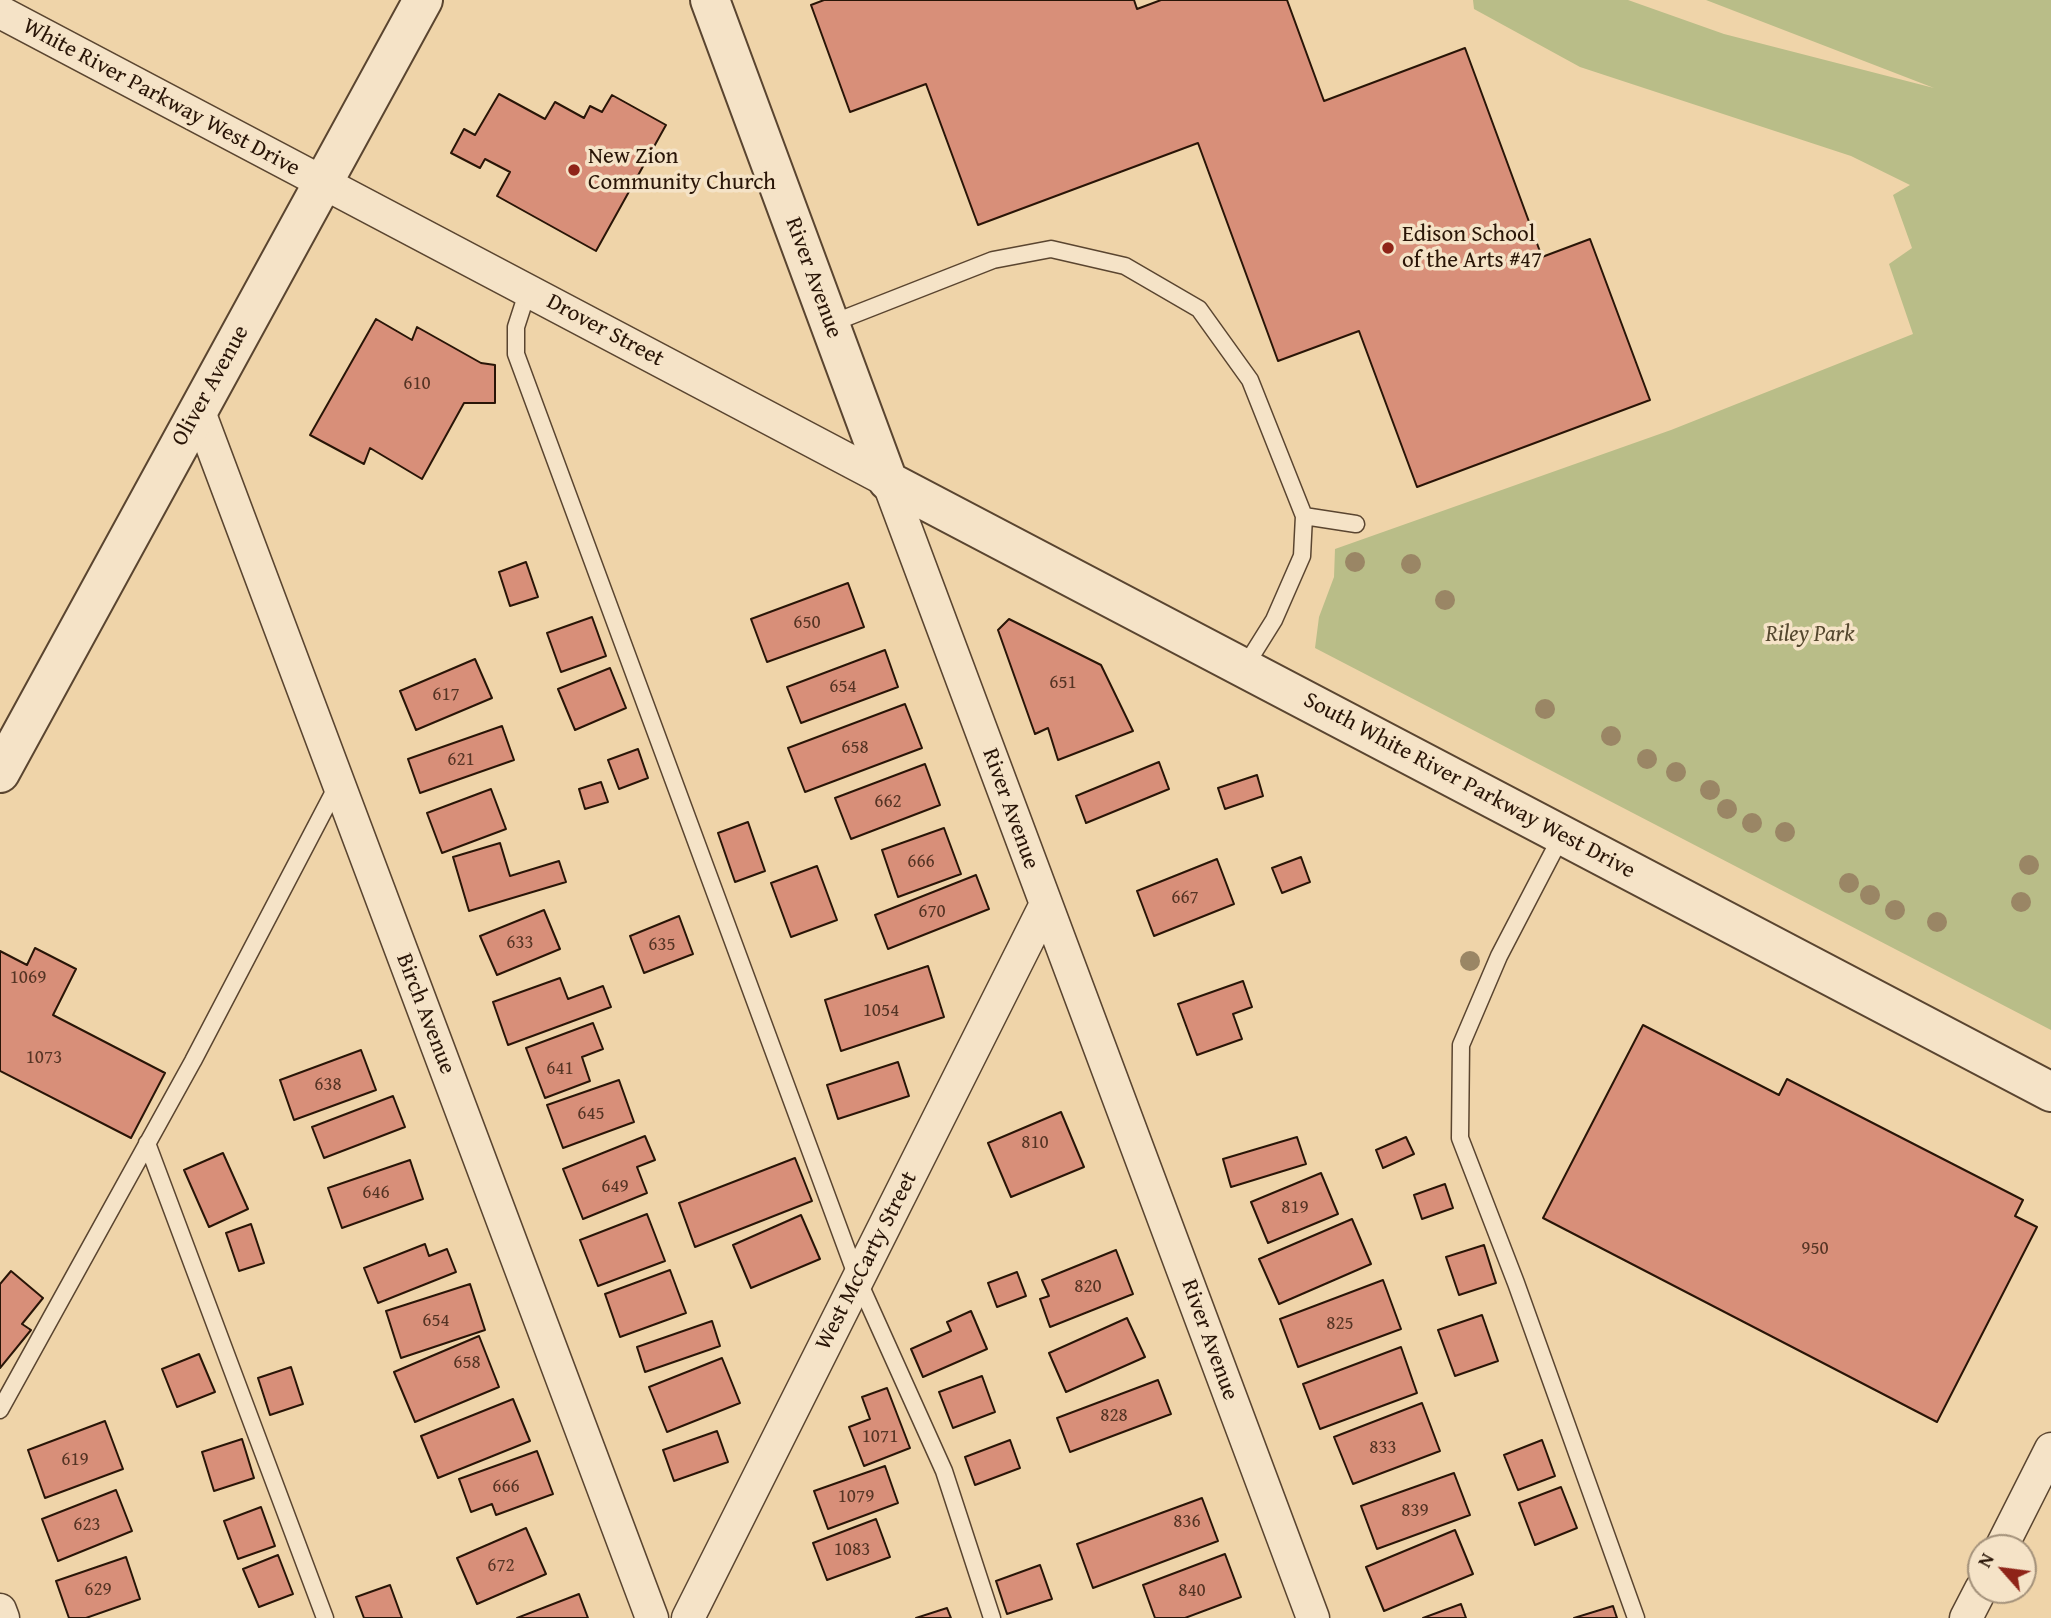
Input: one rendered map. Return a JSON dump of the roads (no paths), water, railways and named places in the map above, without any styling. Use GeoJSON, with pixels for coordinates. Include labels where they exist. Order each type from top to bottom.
{"type":"FeatureCollection","features":[{"type":"Feature","properties":{"kind":"street","name":"Oliver Avenue"},"geometry":{"type":"LineString","coordinates":[[0,773],[423,0]]}},
{"type":"Feature","properties":{"kind":"street","name":"River Avenue"},"geometry":{"type":"LineString","coordinates":[[710,0],[1312,1618]]}},
{"type":"Feature","properties":{"kind":"street","name":"White River Parkway West Drive"},"geometry":{"type":"LineString","coordinates":[[0,12],[322,183]]}},
{"type":"Feature","properties":{"kind":"street"},"geometry":{"type":"LineString","coordinates":[[272,156],[322,183]]}},
{"type":"Feature","properties":{"kind":"street","name":"Drover Street"},"geometry":{"type":"LineString","coordinates":[[322,183],[888,481]]}},
{"type":"Feature","properties":{"kind":"street","name":"Birch Avenue"},"geometry":{"type":"LineString","coordinates":[[198,409],[652,1618]]}},
{"type":"Feature","properties":{"kind":"street","name":"South White River Parkway West Drive"},"geometry":{"type":"LineString","coordinates":[[888,481],[2051,1092]]}},
{"type":"Feature","properties":{"kind":"street","name":"West McCarty Street"},"geometry":{"type":"LineString","coordinates":[[688,1618],[1046,904]]}},
{"type":"Feature","properties":{"kind":"street"},"geometry":{"type":"LineString","coordinates":[[2008,1534],[2051,1449]]}},
{"type":"Feature","properties":{"kind":"street"},"geometry":{"type":"LineString","coordinates":[[0,1611],[3,1618]]}},
{"type":"Feature","properties":{"kind":"lane"},"geometry":{"type":"LineString","coordinates":[[830,324],[993,260],[1051,249],[1125,265],[1199,309],[1250,380],[1304,516],[1302,556],[1274,620],[1244,668]]}},
{"type":"Feature","properties":{"kind":"lane"},"geometry":{"type":"LineString","coordinates":[[528,290],[516,327],[516,355],[858,1280],[944,1471],[992,1618]]}},
{"type":"Feature","properties":{"kind":"lane"},"geometry":{"type":"LineString","coordinates":[[1304,516],[1356,524]]}},
{"type":"Feature","properties":{"kind":"lane"},"geometry":{"type":"LineString","coordinates":[[0,1410],[147,1143],[338,783]]}},
{"type":"Feature","properties":{"kind":"lane"},"geometry":{"type":"LineString","coordinates":[[1562,835],[1499,956],[1461,1045],[1460,1138],[1516,1283],[1636,1618]]}},
{"type":"Feature","properties":{"kind":"lane"},"geometry":{"type":"LineString","coordinates":[[147,1143],[325,1618]]}},
{"type":"Feature","properties":{"kind":"place","name":"New Zion Community Church"},"geometry":{"type":"Point","coordinates":[574,170]}},
{"type":"Feature","properties":{"kind":"place","name":"Edison School of the Arts #47"},"geometry":{"type":"Point","coordinates":[1388,248]}},
{"type":"Feature","properties":{"kind":"park label","name":"Riley Park"},"geometry":{"type":"Point","coordinates":[1810,635]}}]}
